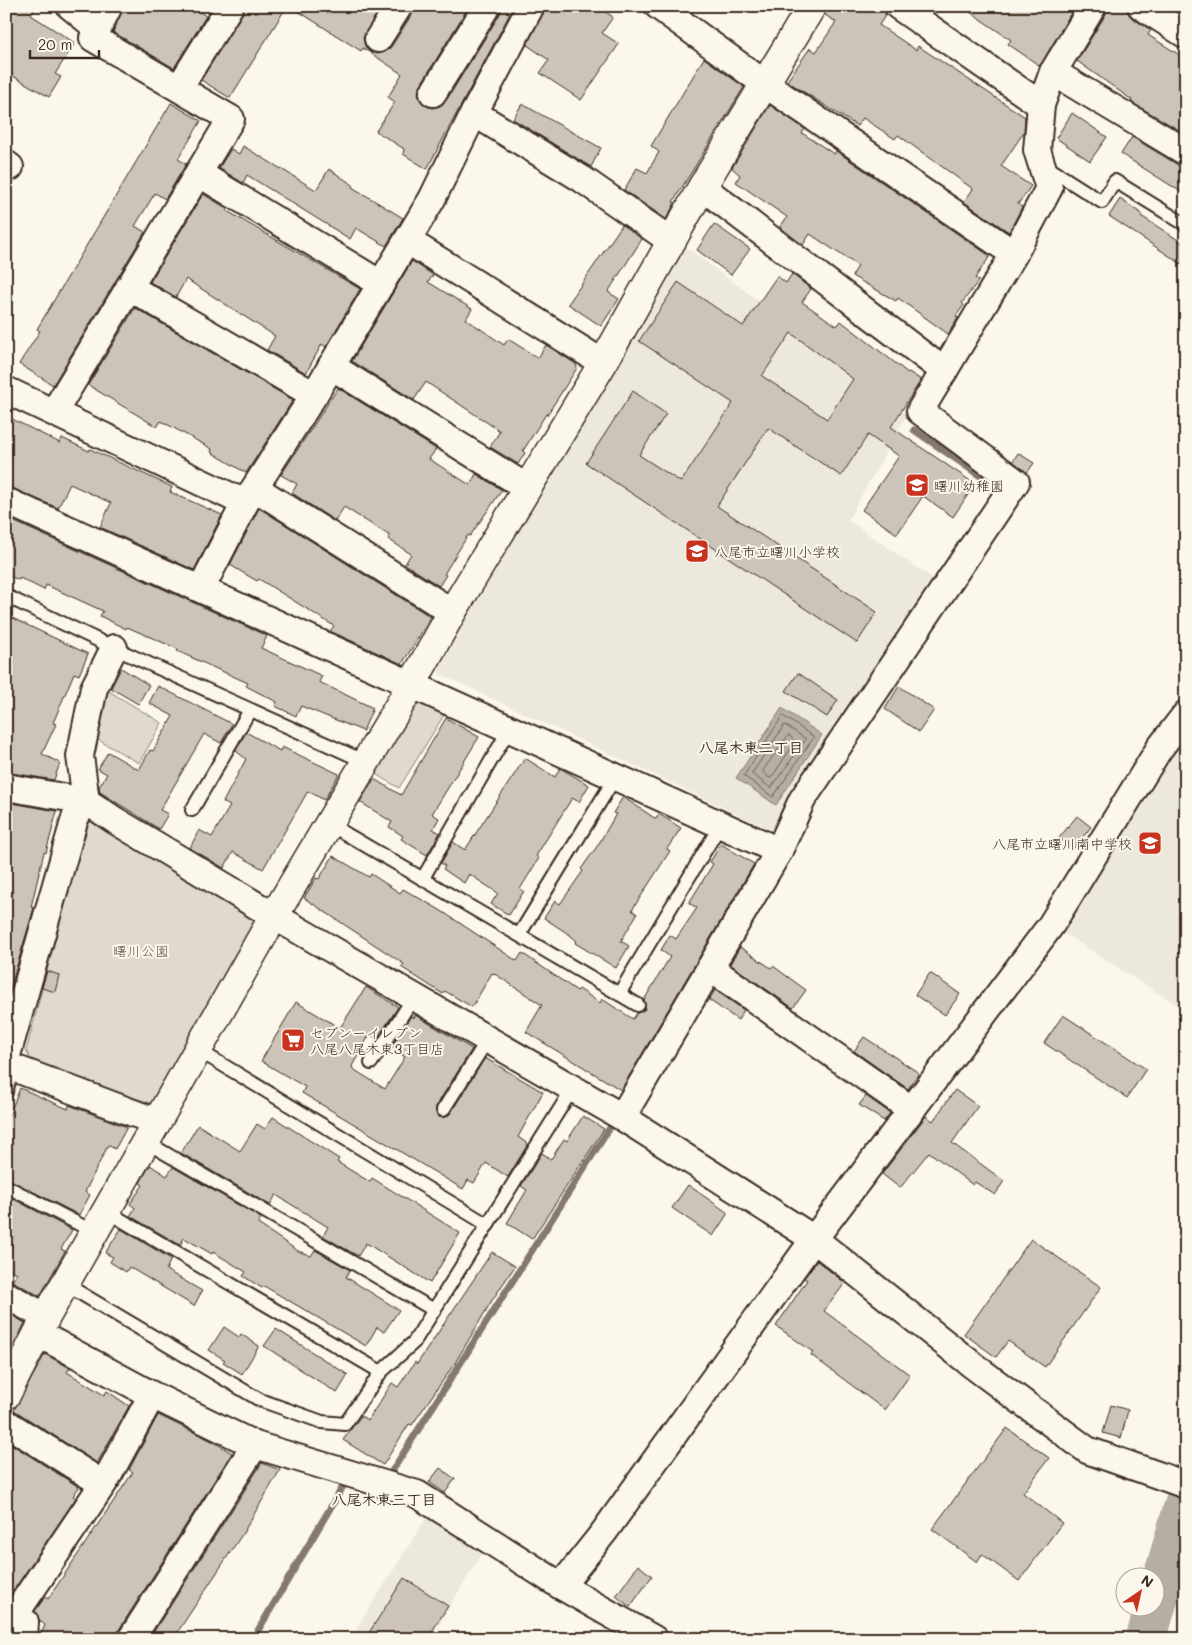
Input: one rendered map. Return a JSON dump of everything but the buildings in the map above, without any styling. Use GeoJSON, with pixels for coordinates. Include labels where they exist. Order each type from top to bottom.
{"type":"FeatureCollection","features":[{"type":"Feature","properties":{"kind":"street"},"geometry":{"type":"LineString","coordinates":[[54,412],[231,119],[93,38],[103,18],[70,6]]}},
{"type":"Feature","properties":{"kind":"street"},"geometry":{"type":"LineString","coordinates":[[179,88],[230,6]]}},
{"type":"Feature","properties":{"kind":"street"},"geometry":{"type":"LineString","coordinates":[[378,39],[400,6]]}},
{"type":"Feature","properties":{"kind":"street"},"geometry":{"type":"LineString","coordinates":[[433,93],[487,6]]}},
{"type":"Feature","properties":{"kind":"street"},"geometry":{"type":"LineString","coordinates":[[201,590],[250,495],[314,395],[432,199],[474,113],[531,6]]}},
{"type":"Feature","properties":{"kind":"street"},"geometry":{"type":"LineString","coordinates":[[658,6],[765,84],[1014,254]]}},
{"type":"Feature","properties":{"kind":"street"},"geometry":{"type":"LineString","coordinates":[[6,1395],[42,1325],[274,916],[526,487],[603,363],[702,186],[812,6]]}},
{"type":"Feature","properties":{"kind":"street"},"geometry":{"type":"LineString","coordinates":[[898,6],[1041,104]]}},
{"type":"Feature","properties":{"kind":"street"},"geometry":{"type":"LineString","coordinates":[[622,1116],[779,851],[802,800],[1016,482],[920,410],[1014,254],[1049,188],[1052,170],[1037,150],[1041,104],[1053,72],[1093,6]]}},
{"type":"Feature","properties":{"kind":"street"},"geometry":{"type":"LineString","coordinates":[[1141,6],[1186,35]]}},
{"type":"Feature","properties":{"kind":"street"},"geometry":{"type":"LineString","coordinates":[[1053,72],[1186,152]]}},
{"type":"Feature","properties":{"kind":"street"},"geometry":{"type":"LineString","coordinates":[[474,113],[582,179],[671,241]]}},
{"type":"Feature","properties":{"kind":"street"},"geometry":{"type":"LineString","coordinates":[[198,173],[381,284]]}},
{"type":"Feature","properties":{"kind":"street"},"geometry":{"type":"LineString","coordinates":[[702,186],[944,371]]}},
{"type":"Feature","properties":{"kind":"street"},"geometry":{"type":"LineString","coordinates":[[408,240],[603,363]]}},
{"type":"Feature","properties":{"kind":"street"},"geometry":{"type":"LineString","coordinates":[[129,287],[314,395]]}},
{"type":"Feature","properties":{"kind":"street"},"geometry":{"type":"LineString","coordinates":[[331,366],[526,487]]}},
{"type":"Feature","properties":{"kind":"street"},"geometry":{"type":"LineString","coordinates":[[6,390],[250,495],[452,612]]}},
{"type":"Feature","properties":{"kind":"street"},"geometry":{"type":"LineString","coordinates":[[6,501],[779,851]]}},
{"type":"Feature","properties":{"kind":"street"},"geometry":{"type":"LineString","coordinates":[[114,648],[94,688],[80,756],[86,800],[75,818],[8,1071],[152,1132]]}},
{"type":"Feature","properties":{"kind":"street"},"geometry":{"type":"LineString","coordinates":[[562,1586],[609,1524],[814,1239],[1051,925],[1159,749],[1186,714]]}},
{"type":"Feature","properties":{"kind":"street"},"geometry":{"type":"LineString","coordinates":[[6,787],[86,800],[116,821],[274,916],[622,1116],[814,1239],[975,1367],[1087,1450],[1186,1485]]}},
{"type":"Feature","properties":{"kind":"street"},"geometry":{"type":"LineString","coordinates":[[710,968],[912,1110]]}},
{"type":"Feature","properties":{"kind":"street"},"geometry":{"type":"LineString","coordinates":[[6,1295],[42,1325],[152,1396],[255,1445],[417,1494],[562,1586],[654,1639]]}},
{"type":"Feature","properties":{"kind":"street"},"geometry":{"type":"LineString","coordinates":[[24,1639],[25,1622],[11,1610],[103,1484],[152,1396]]}},
{"type":"Feature","properties":{"kind":"street"},"geometry":{"type":"LineString","coordinates":[[6,1423],[103,1484]]}},
{"type":"Feature","properties":{"kind":"street"},"geometry":{"type":"LineString","coordinates":[[131,1639],[255,1445]]}},
{"type":"Feature","properties":{"kind":"lane"},"geometry":{"type":"LineString","coordinates":[[1052,170],[1102,202],[1115,181],[1186,225]]}},
{"type":"Feature","properties":{"kind":"lane"},"geometry":{"type":"LineString","coordinates":[[6,596],[114,648],[366,762]]}},
{"type":"Feature","properties":{"kind":"lane"},"geometry":{"type":"LineString","coordinates":[[192,810],[250,710]]}},
{"type":"Feature","properties":{"kind":"lane"},"geometry":{"type":"LineString","coordinates":[[423,878],[510,728]]}},
{"type":"Feature","properties":{"kind":"lane"},"geometry":{"type":"LineString","coordinates":[[519,935],[616,776]]}},
{"type":"Feature","properties":{"kind":"lane"},"geometry":{"type":"LineString","coordinates":[[329,824],[638,1005]]}},
{"type":"Feature","properties":{"kind":"lane"},"geometry":{"type":"LineString","coordinates":[[619,994],[721,824]]}},
{"type":"Feature","properties":{"kind":"lane"},"geometry":{"type":"LineString","coordinates":[[372,1063],[414,997]]}},
{"type":"Feature","properties":{"kind":"lane"},"geometry":{"type":"LineString","coordinates":[[443,1110],[488,1039]]}},
{"type":"Feature","properties":{"kind":"lane"},"geometry":{"type":"LineString","coordinates":[[198,1050],[488,1225]]}},
{"type":"Feature","properties":{"kind":"lane"},"geometry":{"type":"LineString","coordinates":[[65,1284],[260,1400],[322,1422],[345,1424],[381,1372],[414,1342],[573,1088]]}},
{"type":"Feature","properties":{"kind":"lane"},"geometry":{"type":"LineString","coordinates":[[152,1132],[434,1310]]}},
{"type":"Feature","properties":{"kind":"lane"},"geometry":{"type":"LineString","coordinates":[[6,1186],[100,1222],[381,1372]]}},
{"type":"Feature","properties":{"kind":"shaded area","name":"八尾市立曙川小学校"},"geometry":{"type":"Polygon","coordinates":[[[683,245],[909,411],[848,520],[939,583],[784,836],[440,674],[435,665],[683,245]]]}},
{"type":"Feature","properties":{"kind":"shaded area","name":"八尾市立曙川南中学校"},"geometry":{"type":"Polygon","coordinates":[[[1186,731],[1186,1011],[1060,931],[1186,731]]]}},
{"type":"Feature","properties":{"kind":"shaded area"},"geometry":{"type":"Polygon","coordinates":[[[431,1510],[485,1548],[430,1639],[350,1639],[431,1510]]]}},
{"type":"Feature","properties":{"kind":"green space"},"geometry":{"type":"Polygon","coordinates":[[[107,690],[162,723],[139,763],[93,737],[107,690]]]}},
{"type":"Feature","properties":{"kind":"green space"},"geometry":{"type":"Polygon","coordinates":[[[417,698],[444,715],[399,788],[372,772],[417,698]]]}},
{"type":"Feature","properties":{"kind":"green space","name":"曙川公園"},"geometry":{"type":"Polygon","coordinates":[[[94,818],[257,918],[153,1104],[33,1064],[26,1051],[86,821],[94,818]]]}},
{"type":"Feature","properties":{"kind":"water"},"geometry":{"type":"Polygon","coordinates":[[[782,708],[822,735],[776,805],[736,778],[782,708]]]}},
{"type":"Feature","properties":{"kind":"waterway"},"geometry":{"type":"LineString","coordinates":[[914,430],[996,487],[999,495]]}},
{"type":"Feature","properties":{"kind":"waterway"},"geometry":{"type":"LineString","coordinates":[[387,1479],[609,1129]]}},
{"type":"Feature","properties":{"kind":"waterway"},"geometry":{"type":"LineString","coordinates":[[253,1639],[345,1483]]}},
{"type":"Feature","properties":{"kind":"waterway"},"geometry":{"type":"LineString","coordinates":[[1146,1639],[1186,1500]]}},
{"type":"Feature","properties":{"kind":"place","name":"曙川幼稚園"},"geometry":{"type":"Point","coordinates":[917,485]}},
{"type":"Feature","properties":{"kind":"place","name":"八尾市立曙川小学校"},"geometry":{"type":"Point","coordinates":[697,551]}},
{"type":"Feature","properties":{"kind":"place","name":"八尾市立曙川南中学校"},"geometry":{"type":"Point","coordinates":[1150,843]}},
{"type":"Feature","properties":{"kind":"place","name":"セブンーイレブン 八尾八尾木東3丁目店"},"geometry":{"type":"Point","coordinates":[293,1040]}},
{"type":"Feature","properties":{"kind":"district","name":"八尾木東二丁目"},"geometry":{"type":"Point","coordinates":[751,747]}},
{"type":"Feature","properties":{"kind":"district","name":"八尾木東三丁目"},"geometry":{"type":"Point","coordinates":[384,1499]}}]}
